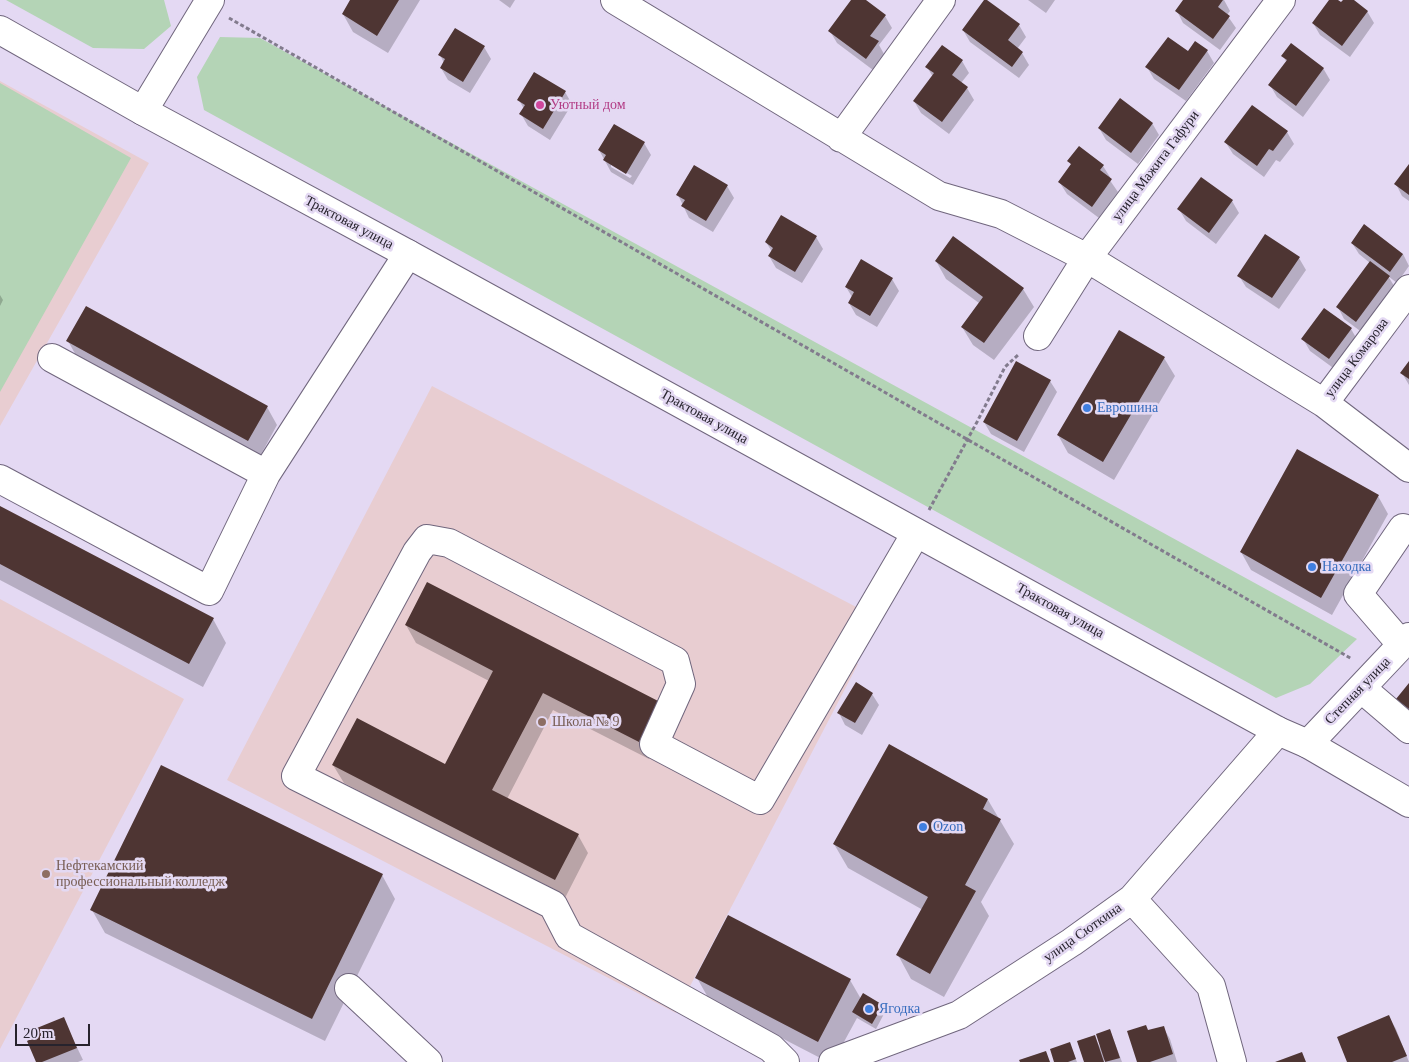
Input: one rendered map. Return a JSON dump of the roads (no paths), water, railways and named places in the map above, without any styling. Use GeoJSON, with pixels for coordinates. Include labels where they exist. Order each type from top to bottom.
{"type":"FeatureCollection","features":[{"type":"Feature","properties":{"kind":"street"},"geometry":{"type":"LineString","coordinates":[[615,0],[939,196],[1001,214],[1087,258],[1324,403],[1409,468]]}},
{"type":"Feature","properties":{"kind":"street"},"geometry":{"type":"LineString","coordinates":[[841,138],[941,0]]}},
{"type":"Feature","properties":{"kind":"street","name":"улица Мажита Гафури"},"geometry":{"type":"LineString","coordinates":[[1038,336],[1087,258],[1281,0]]}},
{"type":"Feature","properties":{"kind":"street"},"geometry":{"type":"LineString","coordinates":[[143,111],[206,2]]}},
{"type":"Feature","properties":{"kind":"street","name":"Трактовая улица"},"geometry":{"type":"LineString","coordinates":[[0,30],[143,111],[408,254],[1278,731],[1308,744],[1409,803]]}},
{"type":"Feature","properties":{"kind":"street"},"geometry":{"type":"LineString","coordinates":[[0,479],[209,591],[266,474],[408,254]]}},
{"type":"Feature","properties":{"kind":"street","name":"улица Комарова"},"geometry":{"type":"LineString","coordinates":[[1324,403],[1409,289]]}},
{"type":"Feature","properties":{"kind":"street"},"geometry":{"type":"LineString","coordinates":[[52,358],[266,474]]}},
{"type":"Feature","properties":{"kind":"street"},"geometry":{"type":"LineString","coordinates":[[1405,641],[1358,594],[1403,528],[1409,530]]}},
{"type":"Feature","properties":{"kind":"street"},"geometry":{"type":"LineString","coordinates":[[785,1062],[771,1048],[569,936],[553,905],[296,776],[417,552],[427,539],[449,543],[675,661],[681,684],[654,744],[760,800],[916,533]]}},
{"type":"Feature","properties":{"kind":"street","name":"Степная улица"},"geometry":{"type":"LineString","coordinates":[[1308,744],[1405,641]]}},
{"type":"Feature","properties":{"kind":"street"},"geometry":{"type":"LineString","coordinates":[[1368,680],[1409,729]]}},
{"type":"Feature","properties":{"kind":"street","name":"улица Сюткина"},"geometry":{"type":"LineString","coordinates":[[833,1062],[959,1015],[1072,942],[1132,899],[1278,731]]}},
{"type":"Feature","properties":{"kind":"street"},"geometry":{"type":"LineString","coordinates":[[1132,899],[1211,986],[1232,1062]]}},
{"type":"Feature","properties":{"kind":"street"},"geometry":{"type":"LineString","coordinates":[[349,988],[428,1062]]}},
{"type":"Feature","properties":{"kind":"place","name":"Уютный дом"},"geometry":{"type":"Point","coordinates":[540,105]}},
{"type":"Feature","properties":{"kind":"place","name":"Еврошина"},"geometry":{"type":"Point","coordinates":[1087,408]}},
{"type":"Feature","properties":{"kind":"place","name":"Находка"},"geometry":{"type":"Point","coordinates":[1312,567]}},
{"type":"Feature","properties":{"kind":"place","name":"Школа № 9"},"geometry":{"type":"Point","coordinates":[542,722]}},
{"type":"Feature","properties":{"kind":"place","name":"Ozon"},"geometry":{"type":"Point","coordinates":[923,827]}},
{"type":"Feature","properties":{"kind":"place","name":"Нефтекамский профессиональный колледж"},"geometry":{"type":"Point","coordinates":[46,874]}},
{"type":"Feature","properties":{"kind":"place","name":"Ягодка"},"geometry":{"type":"Point","coordinates":[869,1009]}}]}
